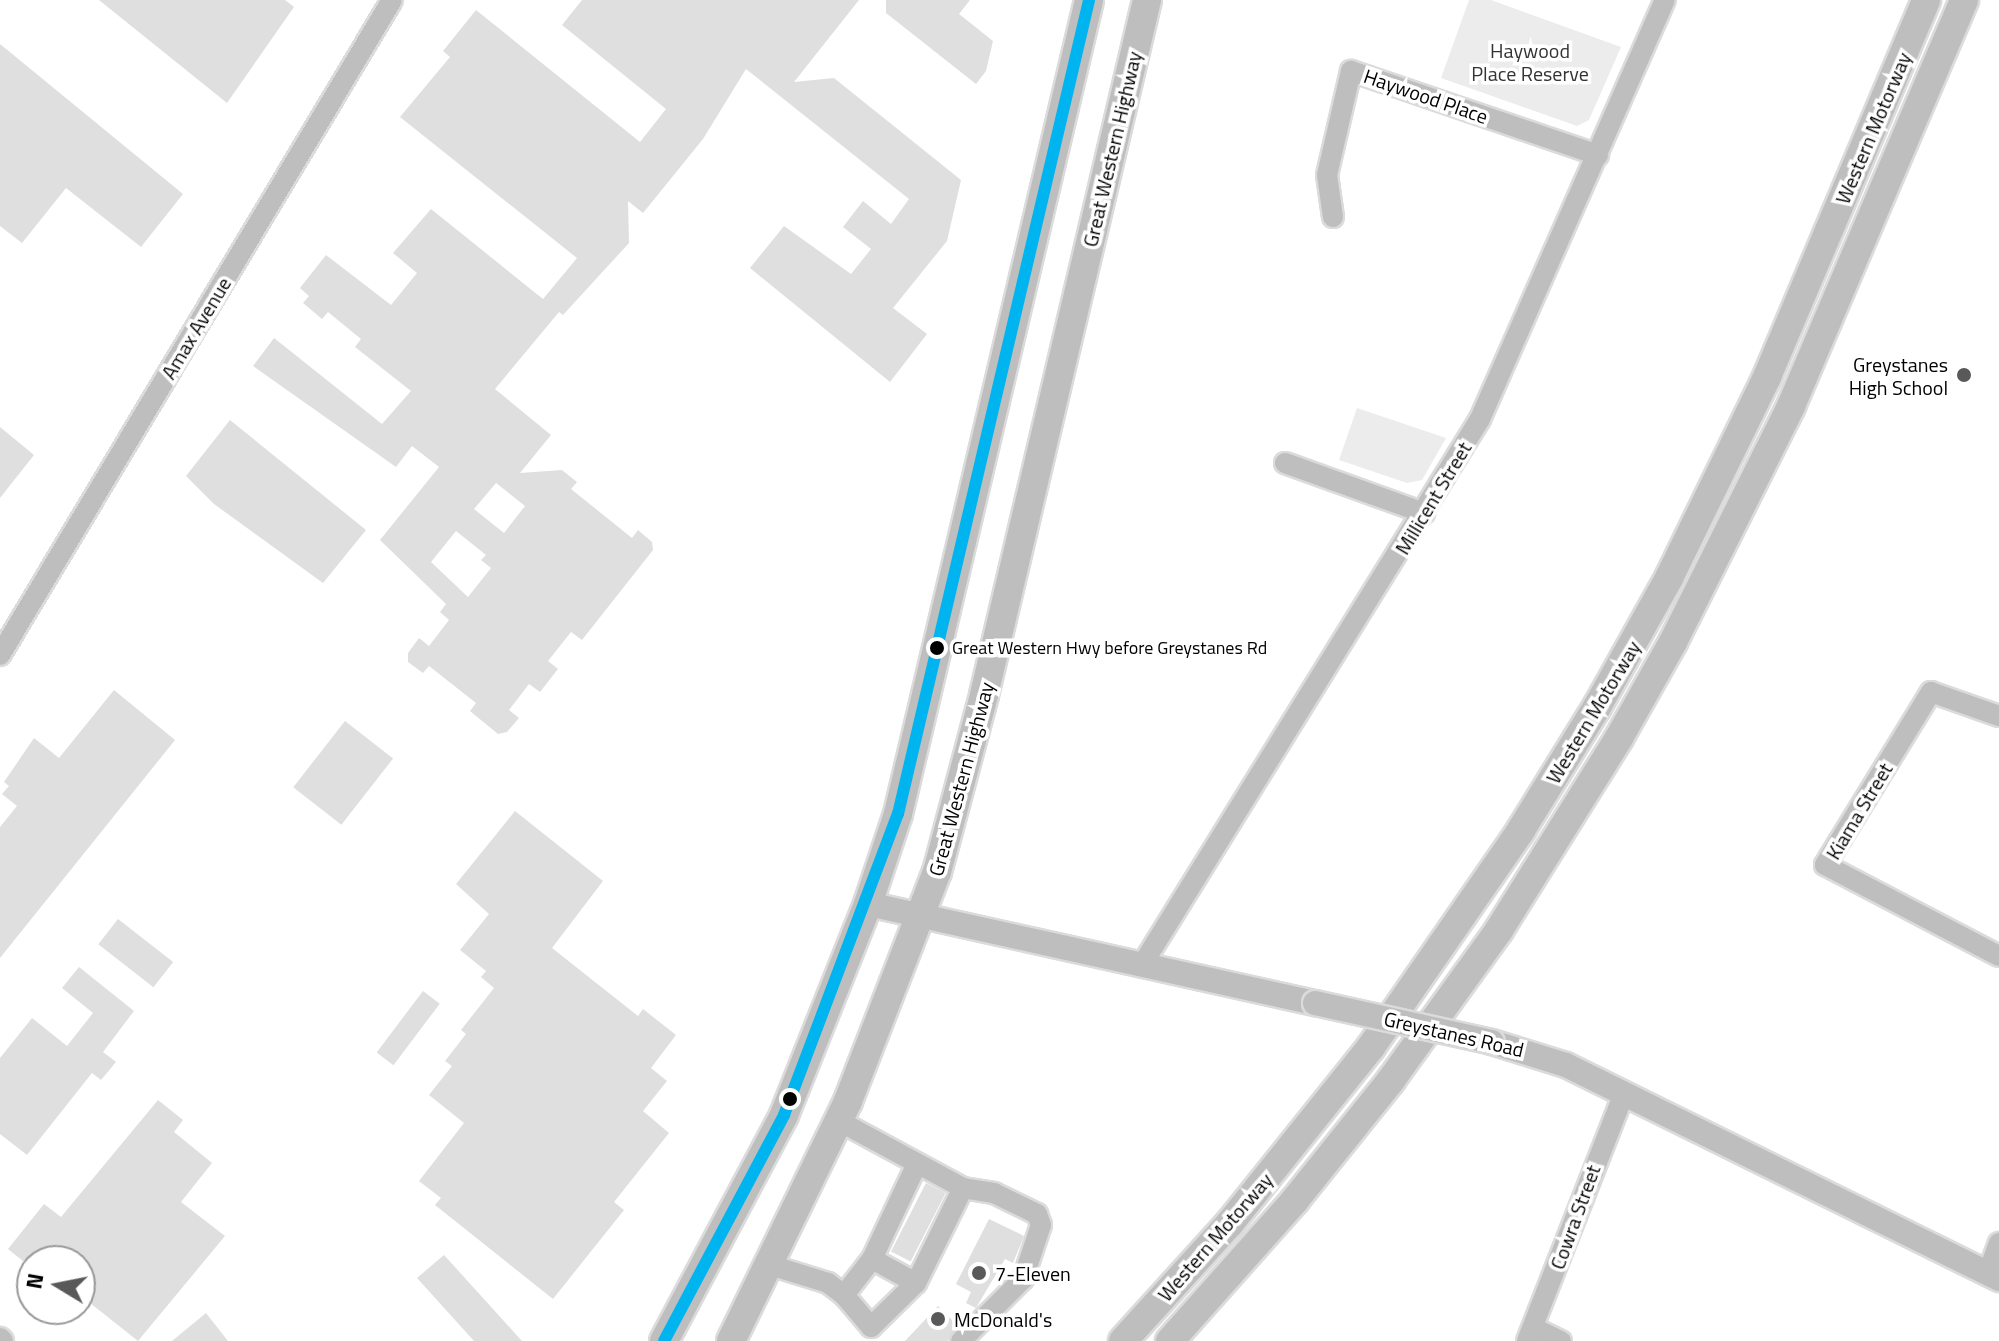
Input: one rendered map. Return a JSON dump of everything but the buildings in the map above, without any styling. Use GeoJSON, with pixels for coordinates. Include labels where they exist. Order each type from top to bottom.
{"type":"FeatureCollection","features":[{"type":"Feature","properties":{"kind":"highway"},"geometry":{"type":"LineString","coordinates":[[664,1341],[784,1115],[868,904],[922,724],[1089,0]]}},
{"type":"Feature","properties":{"kind":"highway","name":"Great Western Highway"},"geometry":{"type":"LineString","coordinates":[[731,1341],[839,1121],[921,916],[984,695],[1147,0]]}},
{"type":"Feature","properties":{"kind":"highway","name":"Western Motorway"},"geometry":{"type":"LineString","coordinates":[[1123,1341],[1230,1223],[1371,1047],[1574,745],[1632,647],[1730,457],[1926,0]]}},
{"type":"Feature","properties":{"kind":"highway","name":"Western Motorway"},"geometry":{"type":"LineString","coordinates":[[1170,1341],[1295,1200],[1391,1080],[1499,930],[1619,738],[1680,629],[1791,406],[1964,0]]}},
{"type":"Feature","properties":{"kind":"main road","name":"Greystanes Road"},"geometry":{"type":"LineString","coordinates":[[868,904],[1540,1054],[1993,1276]]}},
{"type":"Feature","properties":{"kind":"street","name":"Amax Avenue"},"geometry":{"type":"LineString","coordinates":[[0,655],[392,0]]}},
{"type":"Feature","properties":{"kind":"street","name":"Millicent Street"},"geometry":{"type":"LineString","coordinates":[[1142,965],[1480,419],[1665,0]]}},
{"type":"Feature","properties":{"kind":"street","name":"Haywood Place"},"geometry":{"type":"LineString","coordinates":[[1333,217],[1327,175],[1351,71],[1598,155]]}},
{"type":"Feature","properties":{"kind":"street"},"geometry":{"type":"LineString","coordinates":[[1285,463],[1424,513]]}},
{"type":"Feature","properties":{"kind":"street","name":"Kiama Street"},"geometry":{"type":"LineString","coordinates":[[1999,716],[1931,692],[1825,865],[1999,956]]}},
{"type":"Feature","properties":{"kind":"street","name":"Cowra Street"},"geometry":{"type":"LineString","coordinates":[[1531,1334],[1624,1094]]}},
{"type":"Feature","properties":{"kind":"street"},"geometry":{"type":"LineString","coordinates":[[839,1121],[916,1166],[963,1188],[994,1193],[1037,1214],[1037,1237],[1023,1279],[961,1341]]}},
{"type":"Feature","properties":{"kind":"street"},"geometry":{"type":"LineString","coordinates":[[844,1295],[872,1259],[916,1166]]}},
{"type":"Feature","properties":{"kind":"street"},"geometry":{"type":"LineString","coordinates":[[770,1265],[828,1283],[844,1295],[864,1334],[916,1283],[963,1188]]}},
{"type":"Feature","properties":{"kind":"street"},"geometry":{"type":"LineString","coordinates":[[1993,1276],[1999,1243]]}},
{"type":"Feature","properties":{"kind":"street"},"geometry":{"type":"LineString","coordinates":[[872,1259],[916,1283]]}},
{"type":"Feature","properties":{"kind":"street"},"geometry":{"type":"LineString","coordinates":[[1531,1334],[1561,1341]]}},
{"type":"Feature","properties":{"kind":"green space","name":"Haywood Place Reserve"},"geometry":{"type":"Polygon","coordinates":[[[1469,0],[1491,0],[1621,47],[1589,120],[1577,126],[1441,78],[1469,0]]]}},
{"type":"Feature","properties":{"kind":"green space"},"geometry":{"type":"Polygon","coordinates":[[[1357,408],[1446,438],[1422,480],[1407,483],[1339,460],[1357,408]]]}},
{"type":"Feature","properties":{"kind":"transit line"},"geometry":{"type":"LineString","coordinates":[[664,1341],[784,1115],[898,814],[1089,0]]}},
{"type":"Feature","properties":{"kind":"place","name":"Greystanes High School"},"geometry":{"type":"Point","coordinates":[1964,375]}},
{"type":"Feature","properties":{"kind":"place","name":"Great Western Hwy before Greystanes Rd"},"geometry":{"type":"Point","coordinates":[937,648]}},
{"type":"Feature","properties":{"kind":"place","name":"7-Eleven"},"geometry":{"type":"Point","coordinates":[979,1273]}},
{"type":"Feature","properties":{"kind":"place","name":"McDonald's"},"geometry":{"type":"Point","coordinates":[938,1319]}}]}
